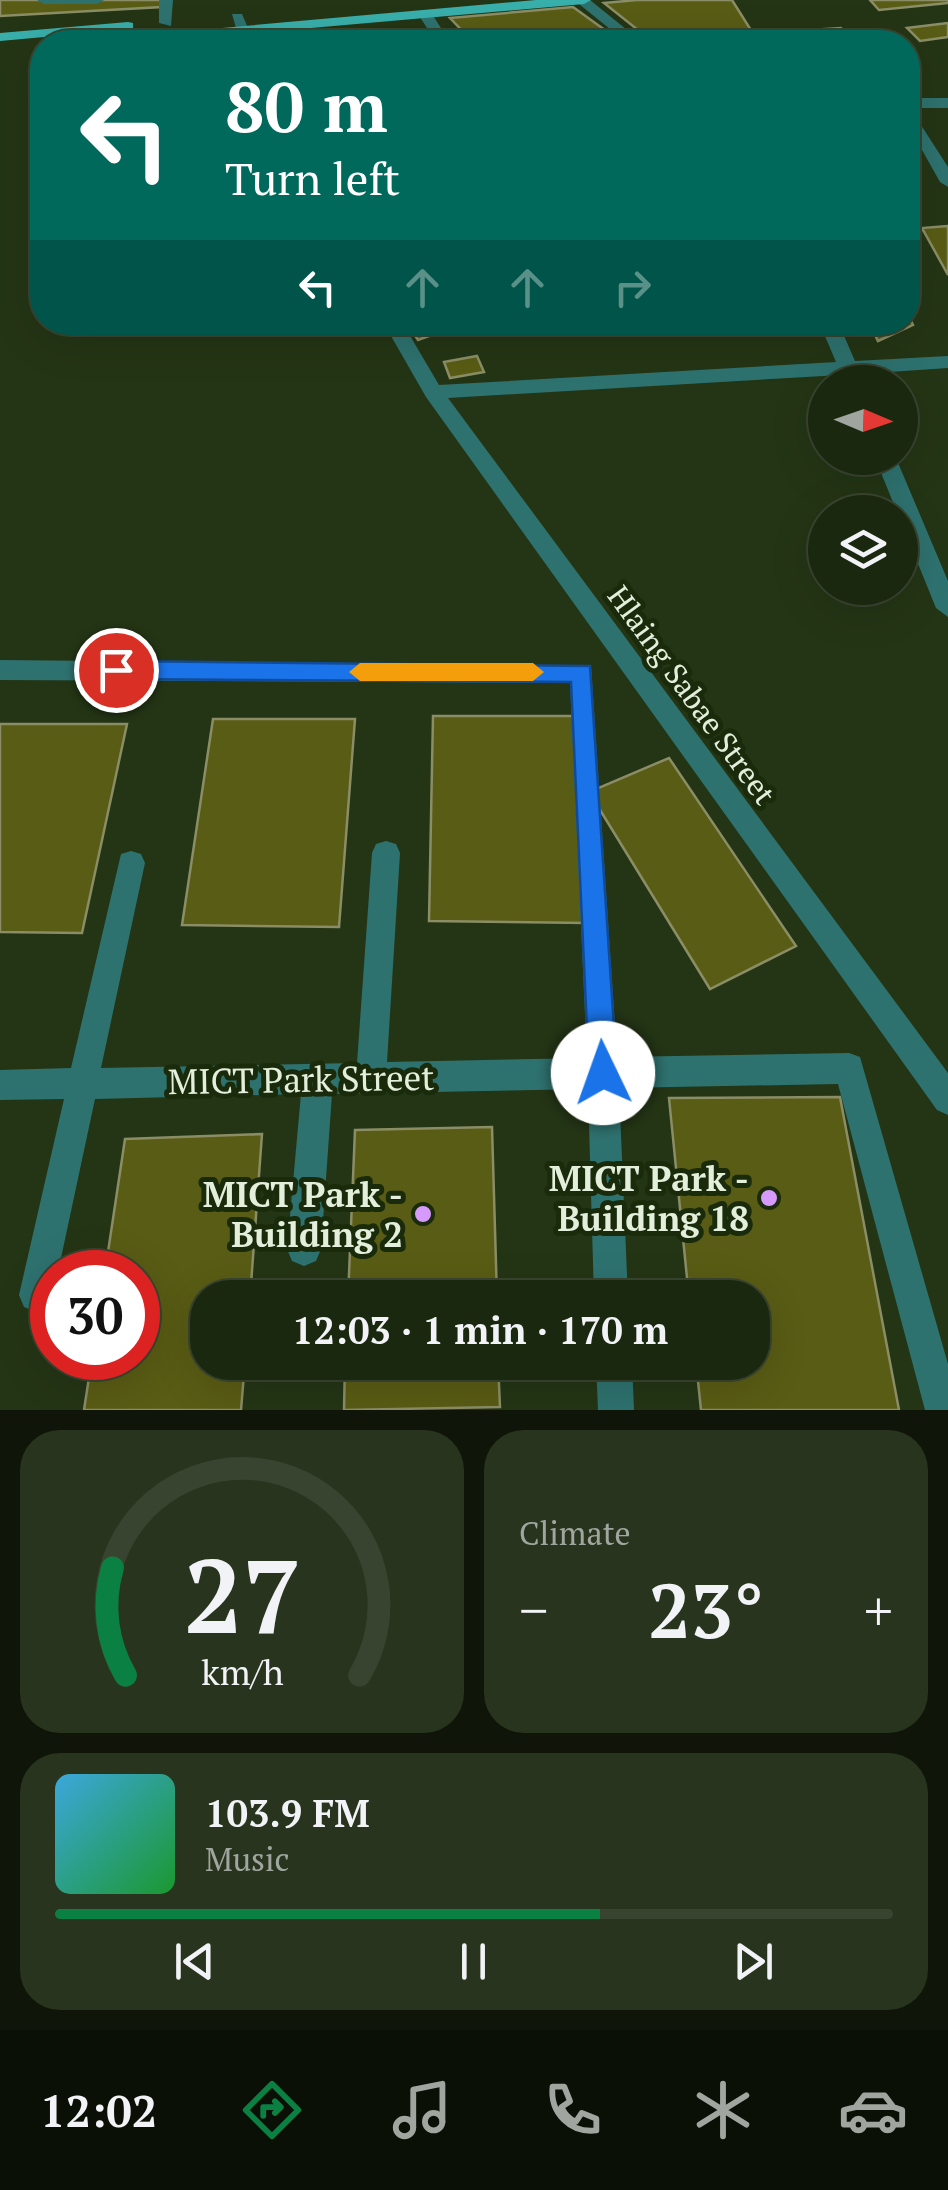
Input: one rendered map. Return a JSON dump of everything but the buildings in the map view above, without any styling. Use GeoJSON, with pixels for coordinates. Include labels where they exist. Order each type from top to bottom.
{"type":"FeatureCollection","features":[{"type":"Feature","properties":{"kind":"main road"},"geometry":{"type":"LineString","coordinates":[[242,30],[412,0]]}},
{"type":"Feature","properties":{"kind":"main road"},"geometry":{"type":"LineString","coordinates":[[76,30],[166,23],[242,30],[423,7],[582,0]]}},
{"type":"Feature","properties":{"kind":"main road"},"geometry":{"type":"LineString","coordinates":[[0,37],[30,34]]}},
{"type":"Feature","properties":{"kind":"main road"},"geometry":{"type":"LineString","coordinates":[[0,52],[30,49]]}},
{"type":"Feature","properties":{"kind":"street"},"geometry":{"type":"LineString","coordinates":[[44,0],[97,0]]}},
{"type":"Feature","properties":{"kind":"street"},"geometry":{"type":"LineString","coordinates":[[166,0],[166,23]]}},
{"type":"Feature","properties":{"kind":"street"},"geometry":{"type":"LineString","coordinates":[[582,0],[620,30]]}},
{"type":"Feature","properties":{"kind":"street"},"geometry":{"type":"LineString","coordinates":[[76,30],[79,3]]}},
{"type":"Feature","properties":{"kind":"street"},"geometry":{"type":"LineString","coordinates":[[423,7],[436,30]]}},
{"type":"Feature","properties":{"kind":"street"},"geometry":{"type":"LineString","coordinates":[[920,103],[948,103]]}},
{"type":"Feature","properties":{"kind":"street"},"geometry":{"type":"LineString","coordinates":[[920,133],[948,182]]}},
{"type":"Feature","properties":{"kind":"street","name":"Hlaing Sabae Street"},"geometry":{"type":"LineString","coordinates":[[400,335],[433,392],[948,1099]]}},
{"type":"Feature","properties":{"kind":"street"},"geometry":{"type":"LineString","coordinates":[[833,335],[845,365]]}},
{"type":"Feature","properties":{"kind":"street"},"geometry":{"type":"LineString","coordinates":[[918,366],[948,362]]}},
{"type":"Feature","properties":{"kind":"street"},"geometry":{"type":"LineString","coordinates":[[433,392],[808,376]]}},
{"type":"Feature","properties":{"kind":"street"},"geometry":{"type":"LineString","coordinates":[[892,475],[948,608]]}},
{"type":"Feature","properties":{"kind":"street"},"geometry":{"type":"LineString","coordinates":[[0,670],[582,673],[611,1280]]}},
{"type":"Feature","properties":{"kind":"street"},"geometry":{"type":"LineString","coordinates":[[372,1077],[386,853]]}},
{"type":"Feature","properties":{"kind":"street"},"geometry":{"type":"LineString","coordinates":[[46,1250],[131,863]]}},
{"type":"Feature","properties":{"kind":"street","name":"MICT Park Street"},"geometry":{"type":"LineString","coordinates":[[0,1086],[850,1068],[943,1410]]}},
{"type":"Feature","properties":{"kind":"street"},"geometry":{"type":"LineString","coordinates":[[304,1249],[318,1080]]}},
{"type":"Feature","properties":{"kind":"street"},"geometry":{"type":"LineString","coordinates":[[615,1380],[616,1410]]}},
{"type":"Feature","properties":{"kind":"slow traffic"},"geometry":{"type":"LineString","coordinates":[[360,672],[533,672]]}},
{"type":"Feature","properties":{"kind":"place","name":"MICT Park - Building 18"},"geometry":{"type":"Point","coordinates":[769,1198]}},
{"type":"Feature","properties":{"kind":"place","name":"MICT Park - Building 2"},"geometry":{"type":"Point","coordinates":[423,1214]}},
{"type":"Feature","properties":{"kind":"route"},"geometry":{"type":"LineString","coordinates":[[116,670],[582,673],[603,1073]]}}]}
